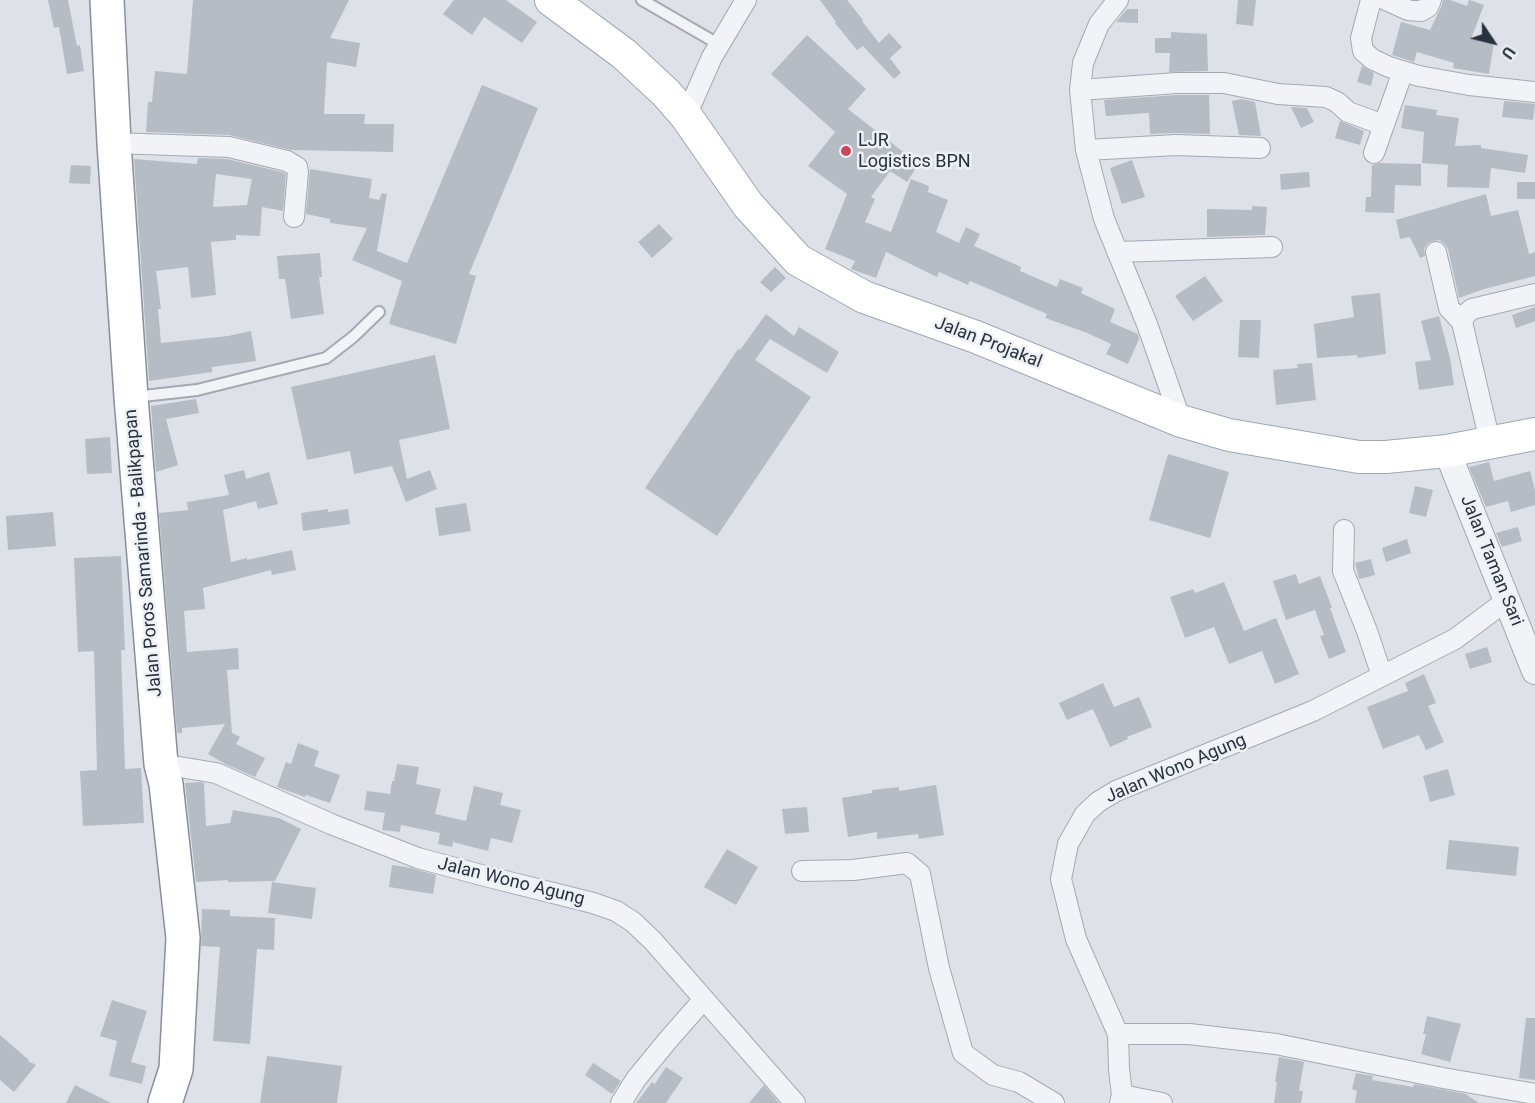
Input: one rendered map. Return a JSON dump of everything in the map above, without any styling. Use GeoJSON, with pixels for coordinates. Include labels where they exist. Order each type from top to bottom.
{"type":"FeatureCollection","features":[{"type":"Feature","properties":{"kind":"highway","name":"Jalan Poros Samarinda - Balikpapan"},"geometry":{"type":"LineString","coordinates":[[107,0],[131,397],[160,764],[166,784],[183,938],[176,1069],[172,1100]]}},
{"type":"Feature","properties":{"kind":"main road","name":"Jalan Projakal"},"geometry":{"type":"LineString","coordinates":[[552,0],[624,54],[666,93],[686,116],[748,205],[798,260],[864,297],[976,337],[1181,421],[1229,435],[1359,457],[1386,457],[1447,451],[1535,434]]}},
{"type":"Feature","properties":{"kind":"street"},"geometry":{"type":"LineString","coordinates":[[686,116],[712,57],[746,0]]}},
{"type":"Feature","properties":{"kind":"street"},"geometry":{"type":"LineString","coordinates":[[1118,0],[1099,24],[1083,63],[1080,90],[1086,150],[1104,219],[1147,324],[1181,421]]}},
{"type":"Feature","properties":{"kind":"street"},"geometry":{"type":"LineString","coordinates":[[1371,0],[1361,38],[1363,51],[1372,59],[1419,76],[1469,85],[1535,92]]}},
{"type":"Feature","properties":{"kind":"street"},"geometry":{"type":"LineString","coordinates":[[1386,0],[1408,10],[1421,11],[1428,7],[1431,0]]}},
{"type":"Feature","properties":{"kind":"street"},"geometry":{"type":"LineString","coordinates":[[1374,153],[1403,71]]}},
{"type":"Feature","properties":{"kind":"street"},"geometry":{"type":"LineString","coordinates":[[1080,90],[1177,83],[1224,83],[1278,94],[1326,97],[1337,102],[1348,112],[1384,125]]}},
{"type":"Feature","properties":{"kind":"street"},"geometry":{"type":"LineString","coordinates":[[114,143],[229,147],[292,163],[297,167],[298,172],[294,217]]}},
{"type":"Feature","properties":{"kind":"street"},"geometry":{"type":"LineString","coordinates":[[1086,150],[1176,145],[1260,148]]}},
{"type":"Feature","properties":{"kind":"street"},"geometry":{"type":"LineString","coordinates":[[1117,252],[1272,247]]}},
{"type":"Feature","properties":{"kind":"street"},"geometry":{"type":"LineString","coordinates":[[1436,252],[1449,308],[1462,322],[1490,442]]}},
{"type":"Feature","properties":{"kind":"street"},"geometry":{"type":"LineString","coordinates":[[1462,322],[1472,309],[1535,294]]}},
{"type":"Feature","properties":{"kind":"street","name":"Jalan Taman Sari"},"geometry":{"type":"LineString","coordinates":[[1447,451],[1535,671]]}},
{"type":"Feature","properties":{"kind":"street"},"geometry":{"type":"LineString","coordinates":[[1344,530],[1342,571],[1367,631],[1382,676]]}},
{"type":"Feature","properties":{"kind":"street","name":"Jalan Wono Agung"},"geometry":{"type":"LineString","coordinates":[[1121,1099],[1118,1034],[1076,939],[1061,879],[1068,844],[1085,814],[1098,802],[1116,791],[1313,711],[1455,639],[1506,601]]}},
{"type":"Feature","properties":{"kind":"street","name":"Jalan Wono Agung"},"geometry":{"type":"LineString","coordinates":[[160,764],[216,773],[331,824],[418,858],[616,911],[633,922],[653,941],[793,1102]]}},
{"type":"Feature","properties":{"kind":"street"},"geometry":{"type":"LineString","coordinates":[[801,871],[853,870],[907,863],[920,874],[939,968],[963,1053],[993,1075],[1019,1082],[1054,1103]]}},
{"type":"Feature","properties":{"kind":"street"},"geometry":{"type":"LineString","coordinates":[[621,1103],[636,1079],[704,999]]}},
{"type":"Feature","properties":{"kind":"street"},"geometry":{"type":"LineString","coordinates":[[1118,1034],[1190,1034],[1276,1044],[1535,1094]]}},
{"type":"Feature","properties":{"kind":"street"},"geometry":{"type":"LineString","coordinates":[[1121,1099],[1162,1103]]}},
{"type":"Feature","properties":{"kind":"lane"},"geometry":{"type":"LineString","coordinates":[[642,0],[720,45]]}},
{"type":"Feature","properties":{"kind":"lane"},"geometry":{"type":"LineString","coordinates":[[131,397],[197,390],[326,358],[353,337],[379,312]]}},
{"type":"Feature","properties":{"kind":"building"},"geometry":{"type":"Polygon","coordinates":[[[48,0],[68,0],[77,46],[80,45],[84,71],[67,74],[59,27],[54,28],[48,0]]]}},
{"type":"Feature","properties":{"kind":"building"},"geometry":{"type":"Polygon","coordinates":[[[193,0],[349,0],[330,38],[360,43],[356,67],[327,62],[324,114],[365,114],[364,124],[394,124],[393,152],[291,150],[229,135],[146,132],[148,102],[152,102],[155,71],[187,74],[193,0]]]}},
{"type":"Feature","properties":{"kind":"building"},"geometry":{"type":"Polygon","coordinates":[[[454,0],[506,0],[537,22],[522,43],[484,17],[472,35],[443,14],[454,0]]]}},
{"type":"Feature","properties":{"kind":"building"},"geometry":{"type":"Polygon","coordinates":[[[820,0],[847,0],[879,43],[889,33],[902,47],[890,58],[901,73],[894,79],[863,46],[857,50],[820,0]]]}},
{"type":"Feature","properties":{"kind":"building"},"geometry":{"type":"Polygon","coordinates":[[[1238,0],[1256,0],[1253,26],[1236,24],[1238,0]]]}},
{"type":"Feature","properties":{"kind":"building"},"geometry":{"type":"Polygon","coordinates":[[[1443,0],[1467,6],[1470,0],[1484,5],[1471,39],[1494,42],[1489,74],[1453,68],[1454,63],[1417,52],[1414,62],[1392,55],[1401,22],[1430,30],[1443,0]]]}},
{"type":"Feature","properties":{"kind":"building"},"geometry":{"type":"Polygon","coordinates":[[[1127,9],[1138,9],[1138,23],[1116,22],[1127,9]]]}},
{"type":"Feature","properties":{"kind":"building"},"geometry":{"type":"Polygon","coordinates":[[[1171,32],[1207,34],[1208,71],[1169,72],[1170,53],[1155,53],[1155,38],[1171,38],[1171,32]]]}},
{"type":"Feature","properties":{"kind":"building"},"geometry":{"type":"Polygon","coordinates":[[[807,35],[866,89],[848,109],[907,155],[920,162],[907,182],[890,171],[871,197],[875,199],[865,222],[891,232],[911,179],[929,186],[928,192],[948,200],[936,232],[959,243],[966,227],[980,234],[974,246],[1021,267],[1020,271],[1057,287],[1060,279],[1083,288],[1081,293],[1115,309],[1110,322],[1138,334],[1139,339],[1128,364],[1106,354],[1111,344],[1045,318],[1047,314],[970,281],[968,285],[939,272],[937,277],[886,252],[876,278],[851,269],[855,261],[825,249],[847,194],[808,166],[835,132],[771,74],[807,35]]]}},
{"type":"Feature","properties":{"kind":"building"},"geometry":{"type":"Polygon","coordinates":[[[1362,66],[1374,73],[1371,86],[1357,82],[1362,66]]]}},
{"type":"Feature","properties":{"kind":"building"},"geometry":{"type":"Polygon","coordinates":[[[482,85],[538,108],[469,274],[476,276],[456,344],[389,324],[402,281],[352,260],[367,228],[330,223],[330,219],[306,214],[310,169],[372,179],[369,198],[379,200],[382,193],[387,194],[377,251],[407,263],[482,85]]]}},
{"type":"Feature","properties":{"kind":"building"},"geometry":{"type":"Polygon","coordinates":[[[1209,95],[1210,134],[1150,134],[1149,113],[1106,116],[1104,100],[1209,95]]]}},
{"type":"Feature","properties":{"kind":"building"},"geometry":{"type":"Polygon","coordinates":[[[1242,99],[1255,102],[1261,136],[1239,135],[1232,101],[1242,99]]]}},
{"type":"Feature","properties":{"kind":"building"},"geometry":{"type":"Polygon","coordinates":[[[1504,101],[1535,104],[1533,120],[1502,117],[1504,101]]]}},
{"type":"Feature","properties":{"kind":"building"},"geometry":{"type":"Polygon","coordinates":[[[1405,105],[1437,110],[1436,115],[1459,118],[1455,146],[1481,145],[1481,148],[1528,155],[1525,173],[1491,168],[1489,188],[1447,187],[1448,165],[1422,163],[1424,132],[1401,128],[1405,105]]]}},
{"type":"Feature","properties":{"kind":"building"},"geometry":{"type":"Polygon","coordinates":[[[1291,107],[1307,108],[1314,122],[1301,128],[1291,107]]]}},
{"type":"Feature","properties":{"kind":"building"},"geometry":{"type":"Polygon","coordinates":[[[1340,121],[1364,131],[1360,145],[1335,138],[1340,121]]]}},
{"type":"Feature","properties":{"kind":"building"},"geometry":{"type":"Polygon","coordinates":[[[198,158],[227,159],[286,174],[283,211],[262,207],[260,236],[236,235],[236,240],[211,242],[216,295],[191,298],[188,267],[156,271],[161,309],[158,309],[161,343],[228,336],[251,331],[256,361],[212,367],[212,372],[149,381],[134,159],[197,164],[198,158]],[[216,174],[213,207],[247,205],[252,179],[216,174]]]}},
{"type":"Feature","properties":{"kind":"building"},"geometry":{"type":"Polygon","coordinates":[[[1132,160],[1145,197],[1122,204],[1110,168],[1132,160]]]}},
{"type":"Feature","properties":{"kind":"building"},"geometry":{"type":"Polygon","coordinates":[[[1380,163],[1421,164],[1421,186],[1395,185],[1394,213],[1365,212],[1366,197],[1371,197],[1372,165],[1380,163]]]}},
{"type":"Feature","properties":{"kind":"building"},"geometry":{"type":"Polygon","coordinates":[[[71,165],[91,166],[90,184],[69,183],[71,165]]]}},
{"type":"Feature","properties":{"kind":"building"},"geometry":{"type":"Polygon","coordinates":[[[1309,172],[1310,187],[1281,190],[1280,174],[1309,172]]]}},
{"type":"Feature","properties":{"kind":"building"},"geometry":{"type":"Polygon","coordinates":[[[1517,182],[1535,182],[1535,199],[1517,199],[1517,182]]]}},
{"type":"Feature","properties":{"kind":"building"},"geometry":{"type":"Polygon","coordinates":[[[1486,194],[1491,216],[1518,210],[1529,254],[1535,252],[1535,276],[1459,298],[1445,244],[1439,240],[1428,243],[1424,249],[1425,256],[1420,258],[1410,237],[1400,239],[1396,220],[1486,194]]]}},
{"type":"Feature","properties":{"kind":"building"},"geometry":{"type":"Polygon","coordinates":[[[1252,206],[1267,207],[1265,235],[1207,237],[1207,209],[1252,210],[1252,206]]]}},
{"type":"Feature","properties":{"kind":"building"},"geometry":{"type":"Polygon","coordinates":[[[659,224],[673,239],[652,258],[638,242],[659,224]]]}},
{"type":"Feature","properties":{"kind":"building"},"geometry":{"type":"Polygon","coordinates":[[[320,253],[322,277],[319,277],[324,314],[291,319],[285,279],[279,279],[277,256],[320,253]]]}},
{"type":"Feature","properties":{"kind":"building"},"geometry":{"type":"Polygon","coordinates":[[[775,267],[786,278],[771,292],[760,282],[775,267]]]}},
{"type":"Feature","properties":{"kind":"building"},"geometry":{"type":"Polygon","coordinates":[[[1205,276],[1223,301],[1193,321],[1175,296],[1205,276]]]}},
{"type":"Feature","properties":{"kind":"building"},"geometry":{"type":"Polygon","coordinates":[[[1380,293],[1386,354],[1358,358],[1357,355],[1317,358],[1314,324],[1354,317],[1351,296],[1380,293]]]}},
{"type":"Feature","properties":{"kind":"building"},"geometry":{"type":"Polygon","coordinates":[[[1535,307],[1535,321],[1516,328],[1512,315],[1535,307]]]}},
{"type":"Feature","properties":{"kind":"building"},"geometry":{"type":"Polygon","coordinates":[[[766,314],[794,336],[799,327],[839,352],[827,373],[770,339],[755,360],[811,397],[717,536],[645,488],[738,349],[740,350],[766,314]]]}},
{"type":"Feature","properties":{"kind":"building"},"geometry":{"type":"Polygon","coordinates":[[[1439,316],[1450,358],[1454,385],[1419,390],[1415,362],[1431,360],[1421,321],[1439,316]]]}},
{"type":"Feature","properties":{"kind":"building"},"geometry":{"type":"Polygon","coordinates":[[[1240,320],[1261,320],[1259,358],[1238,357],[1240,320]]]}},
{"type":"Feature","properties":{"kind":"building"},"geometry":{"type":"Polygon","coordinates":[[[435,355],[450,429],[399,440],[407,479],[430,470],[437,489],[406,502],[392,466],[354,474],[350,451],[307,460],[291,387],[435,355]]]}},
{"type":"Feature","properties":{"kind":"building"},"geometry":{"type":"Polygon","coordinates":[[[1312,363],[1316,400],[1276,405],[1273,370],[1298,368],[1297,364],[1312,363]]]}},
{"type":"Feature","properties":{"kind":"building"},"geometry":{"type":"Polygon","coordinates":[[[196,399],[199,413],[166,419],[178,465],[156,472],[151,406],[196,399]]]}},
{"type":"Feature","properties":{"kind":"building"},"geometry":{"type":"Polygon","coordinates":[[[110,437],[112,473],[87,474],[85,439],[110,437]]]}},
{"type":"Feature","properties":{"kind":"building"},"geometry":{"type":"Polygon","coordinates":[[[1168,454],[1229,472],[1210,538],[1149,520],[1168,454]]]}},
{"type":"Feature","properties":{"kind":"building"},"geometry":{"type":"Polygon","coordinates":[[[1489,462],[1494,481],[1530,471],[1535,490],[1535,505],[1511,512],[1508,501],[1486,507],[1469,467],[1489,462]]]}},
{"type":"Feature","properties":{"kind":"building"},"geometry":{"type":"Polygon","coordinates":[[[244,470],[246,479],[269,472],[278,504],[258,509],[256,501],[223,510],[231,562],[292,550],[296,570],[272,575],[271,570],[203,588],[205,609],[184,611],[187,652],[238,648],[239,669],[227,670],[232,733],[240,737],[236,744],[265,758],[255,777],[208,754],[225,724],[182,728],[182,733],[177,733],[159,513],[188,510],[187,502],[229,495],[224,475],[244,470]]]}},
{"type":"Feature","properties":{"kind":"building"},"geometry":{"type":"Polygon","coordinates":[[[1415,486],[1433,490],[1426,517],[1409,513],[1415,486]]]}},
{"type":"Feature","properties":{"kind":"building"},"geometry":{"type":"Polygon","coordinates":[[[466,503],[471,531],[439,536],[435,508],[466,503]]]}},
{"type":"Feature","properties":{"kind":"building"},"geometry":{"type":"Polygon","coordinates":[[[328,509],[328,512],[348,509],[350,524],[303,531],[301,513],[328,509]]]}},
{"type":"Feature","properties":{"kind":"building"},"geometry":{"type":"Polygon","coordinates":[[[53,512],[56,546],[8,550],[6,516],[53,512]]]}},
{"type":"Feature","properties":{"kind":"building"},"geometry":{"type":"Polygon","coordinates":[[[1518,527],[1522,541],[1502,547],[1496,533],[1518,527]]]}},
{"type":"Feature","properties":{"kind":"building"},"geometry":{"type":"Polygon","coordinates":[[[1407,539],[1411,553],[1386,562],[1382,548],[1407,539]]]}},
{"type":"Feature","properties":{"kind":"building"},"geometry":{"type":"Polygon","coordinates":[[[121,556],[125,650],[121,650],[125,769],[141,768],[144,823],[83,826],[80,771],[97,770],[94,651],[78,652],[74,558],[121,556]]]}},
{"type":"Feature","properties":{"kind":"building"},"geometry":{"type":"Polygon","coordinates":[[[1371,559],[1375,575],[1359,579],[1355,563],[1371,559]]]}},
{"type":"Feature","properties":{"kind":"building"},"geometry":{"type":"Polygon","coordinates":[[[1296,574],[1299,584],[1320,576],[1346,652],[1329,659],[1320,636],[1324,635],[1315,610],[1286,620],[1273,581],[1296,574]]]}},
{"type":"Feature","properties":{"kind":"building"},"geometry":{"type":"Polygon","coordinates":[[[1224,582],[1244,631],[1276,618],[1299,674],[1275,684],[1262,651],[1229,664],[1214,627],[1185,638],[1170,597],[1193,589],[1195,593],[1224,582]]]}},
{"type":"Feature","properties":{"kind":"building"},"geometry":{"type":"Polygon","coordinates":[[[1487,647],[1492,662],[1470,669],[1465,654],[1487,647]]]}},
{"type":"Feature","properties":{"kind":"building"},"geometry":{"type":"Polygon","coordinates":[[[1424,674],[1436,703],[1428,706],[1444,742],[1426,750],[1419,735],[1383,749],[1367,707],[1408,691],[1405,683],[1424,674]]]}},
{"type":"Feature","properties":{"kind":"building"},"geometry":{"type":"Polygon","coordinates":[[[1103,683],[1114,707],[1139,697],[1152,727],[1110,747],[1093,709],[1067,720],[1059,703],[1103,683]]]}},
{"type":"Feature","properties":{"kind":"building"},"geometry":{"type":"Polygon","coordinates":[[[298,743],[319,751],[314,766],[340,775],[330,803],[277,787],[286,762],[291,764],[298,743]]]}},
{"type":"Feature","properties":{"kind":"building"},"geometry":{"type":"Polygon","coordinates":[[[397,764],[419,767],[416,784],[441,789],[435,814],[466,821],[474,786],[503,793],[500,805],[521,810],[512,843],[491,838],[488,851],[453,842],[452,847],[438,844],[440,833],[401,825],[400,832],[382,830],[385,813],[364,810],[367,791],[390,794],[397,764]]]}},
{"type":"Feature","properties":{"kind":"building"},"geometry":{"type":"Polygon","coordinates":[[[1448,769],[1455,795],[1430,802],[1423,776],[1448,769]]]}},
{"type":"Feature","properties":{"kind":"building"},"geometry":{"type":"Polygon","coordinates":[[[185,783],[204,783],[206,826],[230,823],[233,810],[279,818],[301,829],[275,881],[196,882],[185,783]]]}},
{"type":"Feature","properties":{"kind":"building"},"geometry":{"type":"Polygon","coordinates":[[[936,785],[944,835],[919,839],[918,834],[877,839],[877,832],[848,837],[842,798],[872,793],[872,790],[899,787],[899,791],[936,785]]]}},
{"type":"Feature","properties":{"kind":"building"},"geometry":{"type":"Polygon","coordinates":[[[807,807],[809,832],[785,834],[782,809],[807,807]]]}},
{"type":"Feature","properties":{"kind":"building"},"geometry":{"type":"Polygon","coordinates":[[[1449,840],[1519,847],[1516,876],[1446,869],[1449,840]]]}},
{"type":"Feature","properties":{"kind":"building"},"geometry":{"type":"Polygon","coordinates":[[[727,849],[758,867],[736,905],[704,887],[727,849]]]}},
{"type":"Feature","properties":{"kind":"building"},"geometry":{"type":"Polygon","coordinates":[[[392,865],[436,875],[433,894],[389,887],[392,865]]]}},
{"type":"Feature","properties":{"kind":"building"},"geometry":{"type":"Polygon","coordinates":[[[272,882],[316,888],[312,919],[268,913],[272,882]]]}},
{"type":"Feature","properties":{"kind":"building"},"geometry":{"type":"Polygon","coordinates":[[[202,909],[230,910],[230,916],[275,918],[274,950],[257,949],[250,1044],[213,1041],[220,947],[201,946],[202,909]]]}},
{"type":"Feature","properties":{"kind":"building"},"geometry":{"type":"Polygon","coordinates":[[[112,1000],[147,1011],[131,1062],[146,1066],[142,1084],[109,1076],[117,1041],[100,1036],[112,1000]]]}},
{"type":"Feature","properties":{"kind":"building"},"geometry":{"type":"Polygon","coordinates":[[[1427,1016],[1461,1024],[1450,1062],[1421,1054],[1426,1034],[1423,1034],[1427,1016]]]}},
{"type":"Feature","properties":{"kind":"building"},"geometry":{"type":"Polygon","coordinates":[[[1526,1018],[1535,1018],[1535,1080],[1519,1078],[1526,1018]]]}},
{"type":"Feature","properties":{"kind":"building"},"geometry":{"type":"Polygon","coordinates":[[[0,1035],[28,1061],[36,1065],[14,1092],[0,1080],[0,1035]]]}},
{"type":"Feature","properties":{"kind":"building"},"geometry":{"type":"Polygon","coordinates":[[[267,1056],[342,1066],[337,1103],[260,1103],[267,1056]]]}},
{"type":"Feature","properties":{"kind":"building"},"geometry":{"type":"Polygon","coordinates":[[[1279,1057],[1304,1062],[1299,1091],[1303,1091],[1301,1103],[1274,1103],[1279,1057]]]}},
{"type":"Feature","properties":{"kind":"building"},"geometry":{"type":"Polygon","coordinates":[[[593,1063],[621,1081],[612,1094],[585,1075],[593,1063]]]}},
{"type":"Feature","properties":{"kind":"building"},"geometry":{"type":"Polygon","coordinates":[[[666,1067],[683,1078],[666,1103],[636,1103],[652,1082],[655,1084],[666,1067]]]}},
{"type":"Feature","properties":{"kind":"building"},"geometry":{"type":"Polygon","coordinates":[[[1356,1073],[1373,1076],[1372,1080],[1413,1087],[1414,1084],[1466,1094],[1479,1103],[1355,1103],[1357,1091],[1352,1089],[1356,1073]]]}},
{"type":"Feature","properties":{"kind":"building"},"geometry":{"type":"Polygon","coordinates":[[[75,1085],[111,1103],[66,1103],[75,1085]]]}},
{"type":"Feature","properties":{"kind":"building"},"geometry":{"type":"Polygon","coordinates":[[[764,1085],[779,1103],[749,1103],[764,1085]]]}},
{"type":"Feature","properties":{"kind":"place","name":"LJR Logistics BPN"},"geometry":{"type":"Point","coordinates":[846,151]}}]}
